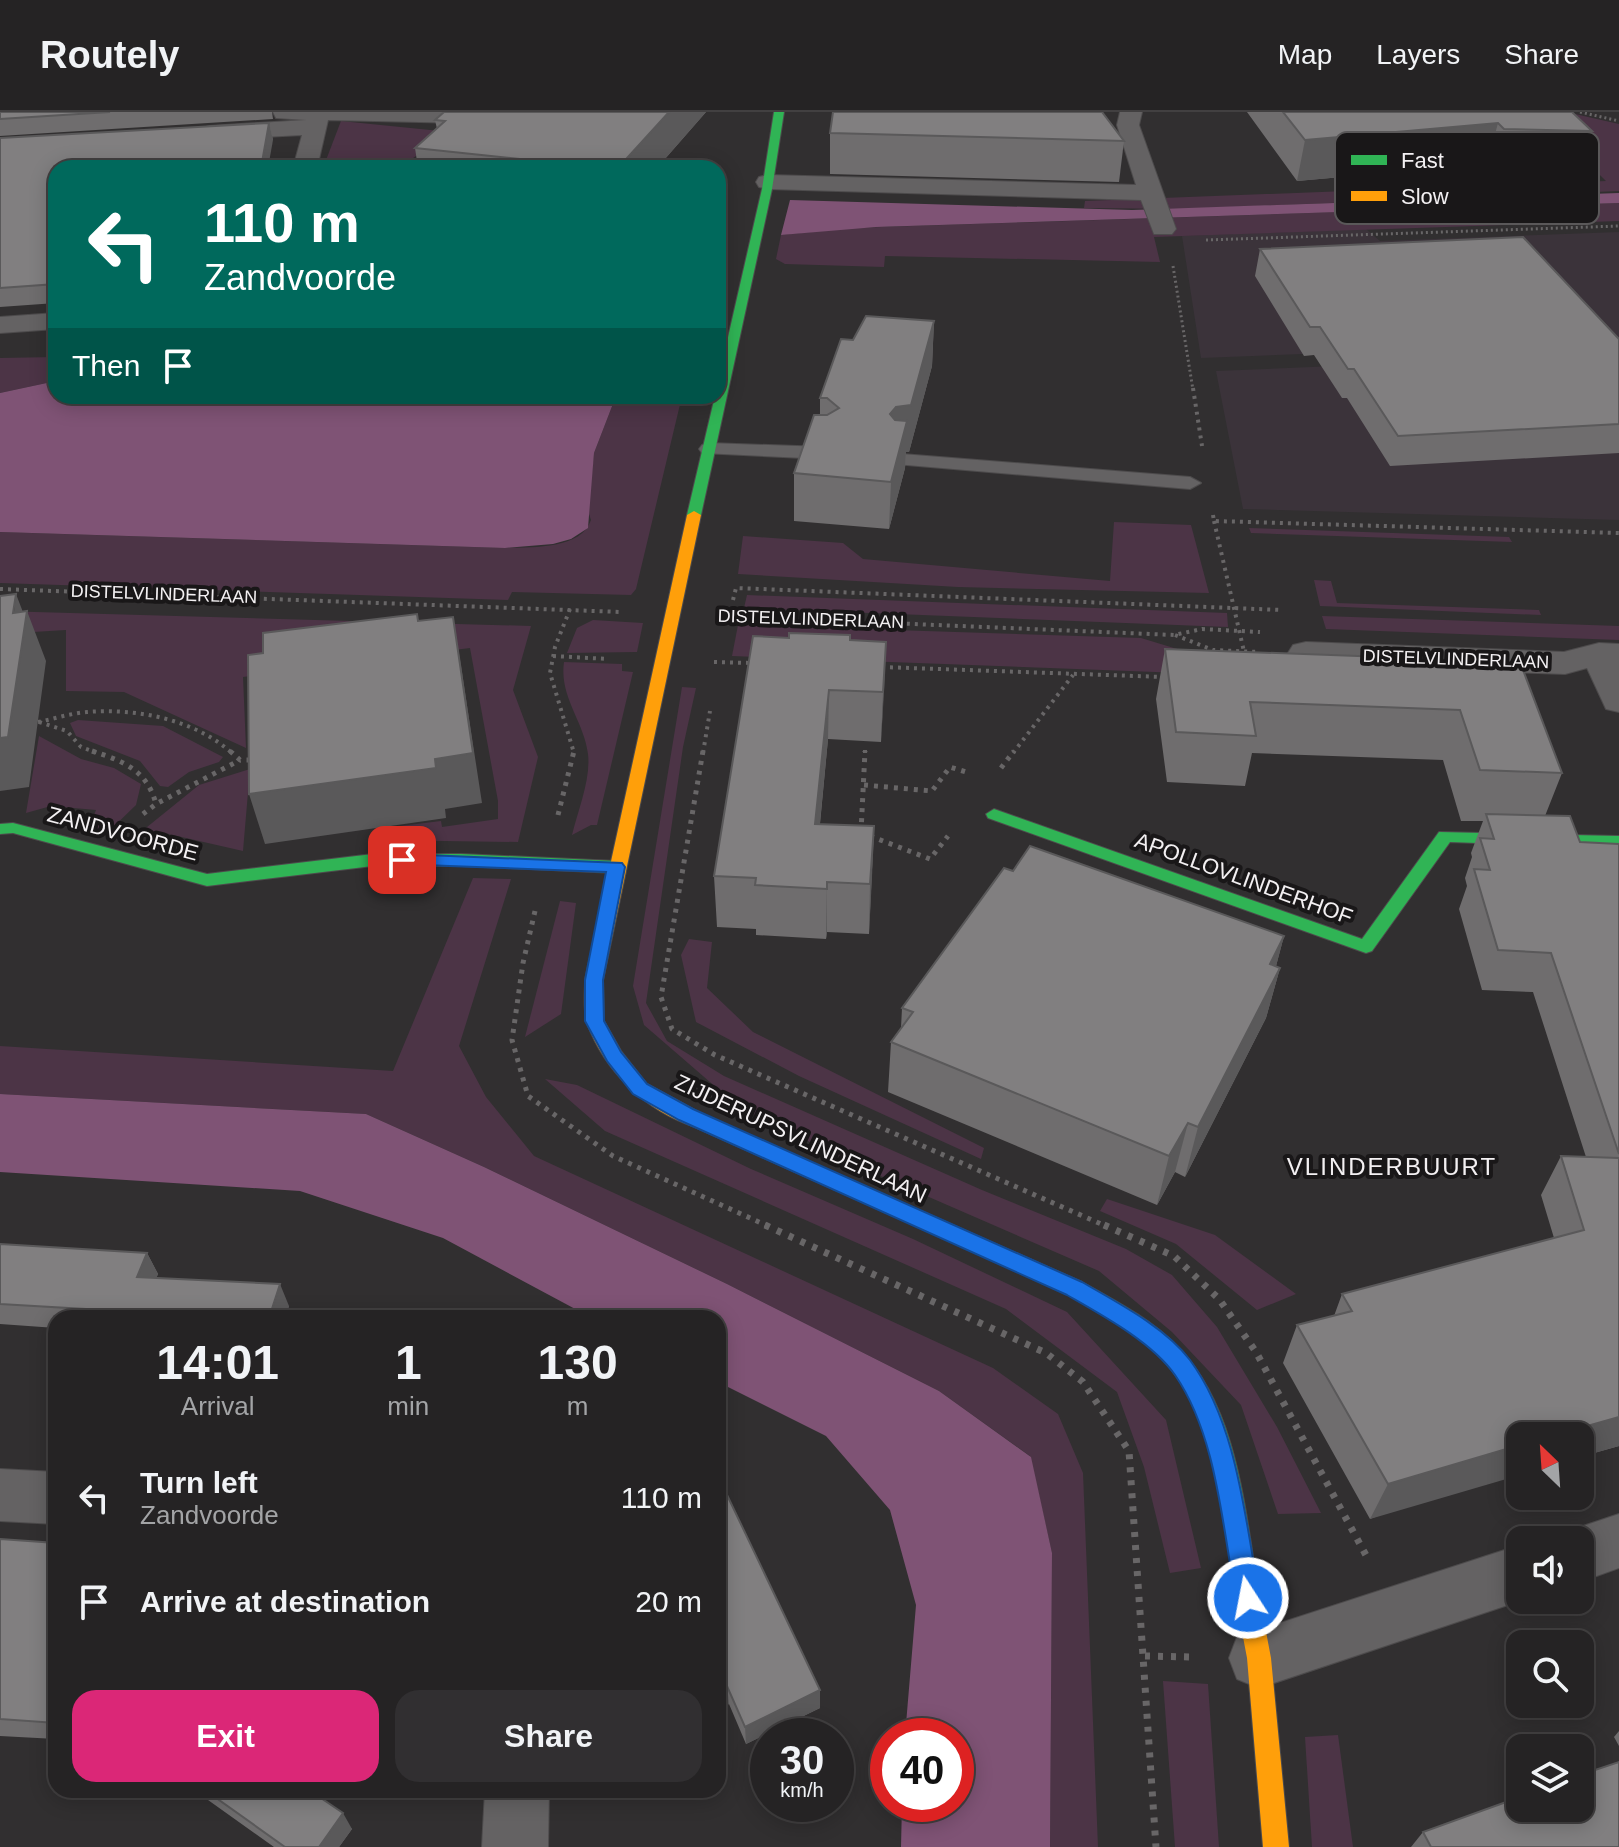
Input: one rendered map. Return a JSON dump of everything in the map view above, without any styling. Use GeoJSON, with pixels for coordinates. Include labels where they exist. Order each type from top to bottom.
{"type":"FeatureCollection","features":[{"type":"Feature","properties":{"kind":"street"},"geometry":{"type":"LineString","coordinates":[[258,112],[318,120]]}},
{"type":"Feature","properties":{"kind":"street"},"geometry":{"type":"LineString","coordinates":[[190,134],[318,120],[465,116],[468,112]]}},
{"type":"Feature","properties":{"kind":"street","name":"ZIJDERUPSVLINDERLAAN"},"geometry":{"type":"LineString","coordinates":[[726,370],[767,186],[779,112]]}},
{"type":"Feature","properties":{"kind":"street"},"geometry":{"type":"LineString","coordinates":[[1131,112],[1128,125],[1163,229]]}},
{"type":"Feature","properties":{"kind":"street"},"geometry":{"type":"LineString","coordinates":[[307,160],[318,120]]}},
{"type":"Feature","properties":{"kind":"street"},"geometry":{"type":"LineString","coordinates":[[767,186],[1149,193]]}},
{"type":"Feature","properties":{"kind":"street"},"geometry":{"type":"LineString","coordinates":[[0,325],[48,322]]}},
{"type":"Feature","properties":{"kind":"street","name":"ZIJDERUPSVLINDERLAAN"},"geometry":{"type":"LineString","coordinates":[[719,404],[616,867],[594,980],[595,1021],[614,1056],[640,1089],[686,1115],[1075,1288],[1134,1323],[1182,1367],[1216,1431],[1259,1658],[1276,1847]]}},
{"type":"Feature","properties":{"kind":"street","name":"DISTELVLINDERLAAN"},"geometry":{"type":"LineString","coordinates":[[1306,653],[1565,663],[1609,655]]}},
{"type":"Feature","properties":{"kind":"street"},"geometry":{"type":"LineString","coordinates":[[1609,655],[1619,701]]}},
{"type":"Feature","properties":{"kind":"street","name":"APOLLOVLINDERHOF"},"geometry":{"type":"LineString","coordinates":[[994,814],[1366,947],[1445,836],[1619,842]]}},
{"type":"Feature","properties":{"kind":"street","name":"ZANDVOORDE"},"geometry":{"type":"LineString","coordinates":[[0,829],[13,828],[207,880],[373,860],[461,860],[616,867]]}},
{"type":"Feature","properties":{"kind":"street"},"geometry":{"type":"LineString","coordinates":[[0,1495],[48,1498]]}},
{"type":"Feature","properties":{"kind":"street"},"geometry":{"type":"LineString","coordinates":[[1594,1549],[1619,1541]]}},
{"type":"Feature","properties":{"kind":"street"},"geometry":{"type":"LineString","coordinates":[[1259,1658],[1506,1578]]}},
{"type":"Feature","properties":{"kind":"street"},"geometry":{"type":"LineString","coordinates":[[515,1847],[517,1798]]}},
{"type":"Feature","properties":{"kind":"lane"},"geometry":{"type":"LineString","coordinates":[[709,449],[825,453]]}},
{"type":"Feature","properties":{"kind":"lane"},"geometry":{"type":"LineString","coordinates":[[902,460],[1190,483]]}},
{"type":"Feature","properties":{"kind":"path"},"geometry":{"type":"LineString","coordinates":[[1580,112],[1619,121]]}},
{"type":"Feature","properties":{"kind":"path"},"geometry":{"type":"LineString","coordinates":[[1200,240],[1619,226]]}},
{"type":"Feature","properties":{"kind":"path"},"geometry":{"type":"LineString","coordinates":[[1171,257],[1204,458]]}},
{"type":"Feature","properties":{"kind":"path"},"geometry":{"type":"LineString","coordinates":[[1211,505],[1247,666]]}},
{"type":"Feature","properties":{"kind":"path"},"geometry":{"type":"LineString","coordinates":[[1214,521],[1619,533]]}},
{"type":"Feature","properties":{"kind":"path"},"geometry":{"type":"LineString","coordinates":[[725,632],[736,588],[1298,611]]}},
{"type":"Feature","properties":{"kind":"path","name":"DISTELVLINDERLAAN"},"geometry":{"type":"LineString","coordinates":[[0,589],[1174,635],[1213,650],[1306,653]]}},
{"type":"Feature","properties":{"kind":"path"},"geometry":{"type":"LineString","coordinates":[[716,678],[722,647]]}},
{"type":"Feature","properties":{"kind":"path"},"geometry":{"type":"LineString","coordinates":[[553,656],[764,664]]}},
{"type":"Feature","properties":{"kind":"path"},"geometry":{"type":"LineString","coordinates":[[871,666],[1176,678]]}},
{"type":"Feature","properties":{"kind":"path"},"geometry":{"type":"LineString","coordinates":[[710,708],[661,997],[672,1029],[715,1055],[1174,1256],[1219,1299],[1256,1352],[1397,1613]]}},
{"type":"Feature","properties":{"kind":"path"},"geometry":{"type":"LineString","coordinates":[[156,804],[151,786],[128,763],[81,747],[67,731],[38,722],[87,712],[162,716],[222,744],[240,760]]}},
{"type":"Feature","properties":{"kind":"path"},"geometry":{"type":"LineString","coordinates":[[102,852],[156,804],[240,760],[248,760]]}},
{"type":"Feature","properties":{"kind":"path"},"geometry":{"type":"LineString","coordinates":[[864,785],[932,791],[950,767],[978,776]]}},
{"type":"Feature","properties":{"kind":"shaded area"},"geometry":{"type":"Polygon","coordinates":[[[1536,112],[1566,112],[1619,124],[1619,191],[1599,192],[1599,181],[1606,181],[1599,174],[1599,132],[1556,132],[1536,112]]]}},
{"type":"Feature","properties":{"kind":"shaded area"},"geometry":{"type":"Polygon","coordinates":[[[341,121],[450,132],[410,160],[326,160],[341,121]]]}},
{"type":"Feature","properties":{"kind":"shaded area"},"geometry":{"type":"Polygon","coordinates":[[[1335,191],[1335,203],[1184,209],[1084,208],[1085,201],[1335,191]]]}},
{"type":"Feature","properties":{"kind":"shaded area"},"geometry":{"type":"Polygon","coordinates":[[[1619,193],[1619,203],[1599,204],[1599,194],[1619,193]]]}},
{"type":"Feature","properties":{"kind":"shaded area"},"geometry":{"type":"Polygon","coordinates":[[[790,200],[1132,210],[1335,203],[1335,212],[876,227],[781,235],[790,200]]]}},
{"type":"Feature","properties":{"kind":"shaded area"},"geometry":{"type":"Polygon","coordinates":[[[1619,203],[1619,221],[1599,222],[1599,204],[1619,203]]]}},
{"type":"Feature","properties":{"kind":"shaded area"},"geometry":{"type":"Polygon","coordinates":[[[1335,212],[1335,224],[1532,224],[1154,237],[1160,262],[885,256],[884,267],[785,264],[776,259],[781,235],[851,228],[1335,212]]]}},
{"type":"Feature","properties":{"kind":"shaded area"},"geometry":{"type":"Polygon","coordinates":[[[1366,229],[1380,241],[1619,232],[1619,342],[1201,358],[1182,236],[1366,229]]]}},
{"type":"Feature","properties":{"kind":"shaded area"},"geometry":{"type":"Polygon","coordinates":[[[1619,354],[1619,520],[1243,509],[1216,371],[1619,354]]]}},
{"type":"Feature","properties":{"kind":"shaded area"},"geometry":{"type":"Polygon","coordinates":[[[48,357],[48,383],[0,393],[0,358],[48,357]]]}},
{"type":"Feature","properties":{"kind":"shaded area"},"geometry":{"type":"Polygon","coordinates":[[[48,383],[48,404],[613,404],[594,453],[588,528],[571,539],[553,544],[505,548],[0,532],[0,393],[48,383]]]}},
{"type":"Feature","properties":{"kind":"shaded area"},"geometry":{"type":"Polygon","coordinates":[[[613,404],[680,404],[636,589],[631,595],[512,592],[508,600],[0,583],[0,532],[505,548],[554,545],[577,537],[586,530],[591,520],[588,511],[594,453],[613,404]]]}},
{"type":"Feature","properties":{"kind":"shaded area"},"geometry":{"type":"Polygon","coordinates":[[[1114,522],[1191,525],[1209,593],[958,587],[738,574],[743,536],[843,543],[863,559],[1110,581],[1114,522]]]}},
{"type":"Feature","properties":{"kind":"shaded area"},"geometry":{"type":"Polygon","coordinates":[[[1249,528],[1509,537],[1512,542],[1251,533],[1249,528]]]}},
{"type":"Feature","properties":{"kind":"shaded area"},"geometry":{"type":"Polygon","coordinates":[[[1314,580],[1331,581],[1337,603],[1539,610],[1541,615],[1320,606],[1314,580]]]}},
{"type":"Feature","properties":{"kind":"shaded area"},"geometry":{"type":"Polygon","coordinates":[[[747,595],[1227,613],[1228,627],[744,608],[747,595]]]}},
{"type":"Feature","properties":{"kind":"shaded area"},"geometry":{"type":"Polygon","coordinates":[[[0,611],[531,626],[513,690],[538,757],[518,842],[376,840],[376,829],[441,821],[442,827],[498,819],[498,801],[470,648],[243,677],[246,748],[124,692],[66,691],[66,630],[0,634],[0,611]]]}},
{"type":"Feature","properties":{"kind":"shaded area"},"geometry":{"type":"Polygon","coordinates":[[[1322,616],[1619,626],[1619,640],[1326,629],[1322,616]]]}},
{"type":"Feature","properties":{"kind":"shaded area"},"geometry":{"type":"Polygon","coordinates":[[[593,620],[643,623],[637,652],[567,653],[577,628],[593,620]]]}},
{"type":"Feature","properties":{"kind":"shaded area"},"geometry":{"type":"Polygon","coordinates":[[[738,625],[1141,638],[1187,652],[1235,675],[732,656],[738,625]]]}},
{"type":"Feature","properties":{"kind":"shaded area"},"geometry":{"type":"Polygon","coordinates":[[[564,662],[622,664],[622,671],[633,672],[597,825],[572,835],[586,784],[588,754],[568,698],[563,675],[564,662]]]}},
{"type":"Feature","properties":{"kind":"shaded area"},"geometry":{"type":"Polygon","coordinates":[[[682,687],[696,688],[683,747],[646,1003],[667,1041],[724,1076],[982,1190],[1126,1249],[1172,1275],[1217,1327],[1277,1427],[1321,1513],[1278,1514],[1241,1405],[1172,1332],[1099,1271],[876,1174],[740,1108],[644,1025],[633,986],[682,687]]]}},
{"type":"Feature","properties":{"kind":"shaded area"},"geometry":{"type":"Polygon","coordinates":[[[78,720],[163,726],[223,757],[219,762],[189,772],[168,787],[160,786],[140,761],[76,736],[70,723],[78,720]]]}},
{"type":"Feature","properties":{"kind":"shaded area"},"geometry":{"type":"Polygon","coordinates":[[[39,736],[81,759],[114,768],[141,784],[136,805],[104,836],[90,825],[96,810],[51,806],[26,813],[39,736]]]}},
{"type":"Feature","properties":{"kind":"shaded area"},"geometry":{"type":"Polygon","coordinates":[[[250,769],[243,851],[164,833],[131,840],[199,785],[250,769]]]}},
{"type":"Feature","properties":{"kind":"shaded area"},"geometry":{"type":"Polygon","coordinates":[[[473,878],[511,879],[459,1046],[486,1097],[534,1156],[993,1368],[1058,1414],[1083,1473],[1098,1847],[1050,1847],[1052,1553],[1030,1456],[939,1391],[727,1284],[366,1114],[0,1094],[0,1046],[393,1071],[473,878]]]}},
{"type":"Feature","properties":{"kind":"shaded area"},"geometry":{"type":"Polygon","coordinates":[[[560,901],[576,903],[561,1014],[525,1037],[560,901]]]}},
{"type":"Feature","properties":{"kind":"shaded area"},"geometry":{"type":"Polygon","coordinates":[[[689,939],[712,942],[707,988],[753,1032],[984,1148],[981,1159],[799,1076],[696,1022],[681,955],[689,939]]]}},
{"type":"Feature","properties":{"kind":"shaded area"},"geometry":{"type":"Polygon","coordinates":[[[545,1079],[577,1085],[751,1169],[913,1239],[1067,1312],[1166,1420],[1201,1568],[1170,1573],[1144,1467],[1117,1392],[1006,1309],[605,1131],[545,1079]]]}},
{"type":"Feature","properties":{"kind":"shaded area"},"geometry":{"type":"Polygon","coordinates":[[[0,1094],[366,1114],[727,1284],[939,1391],[1031,1457],[1052,1553],[1050,1847],[901,1847],[902,1822],[974,1822],[974,1718],[907,1718],[916,1605],[890,1510],[826,1436],[726,1386],[726,1310],[577,1310],[443,1238],[300,1191],[0,1172],[0,1094]]]}},
{"type":"Feature","properties":{"kind":"shaded area"},"geometry":{"type":"Polygon","coordinates":[[[1107,1199],[1215,1235],[1296,1294],[1257,1310],[1176,1244],[1100,1211],[1107,1199]]]}},
{"type":"Feature","properties":{"kind":"shaded area"},"geometry":{"type":"Polygon","coordinates":[[[1163,1681],[1208,1684],[1219,1847],[1175,1847],[1163,1681]]]}},
{"type":"Feature","properties":{"kind":"shaded area"},"geometry":{"type":"Polygon","coordinates":[[[1338,1735],[1353,1847],[1312,1847],[1305,1737],[1338,1735]]]}},
{"type":"Feature","properties":{"kind":"building"},"geometry":{"type":"Polygon","coordinates":[[[0,112],[110,112],[0,119],[0,112]]]}},
{"type":"Feature","properties":{"kind":"building"},"geometry":{"type":"Polygon","coordinates":[[[444,112],[669,112],[625,160],[528,160],[415,148],[445,121],[435,120],[444,112]]]}},
{"type":"Feature","properties":{"kind":"building"},"geometry":{"type":"Polygon","coordinates":[[[833,112],[1102,112],[1124,141],[830,133],[833,112]]]}},
{"type":"Feature","properties":{"kind":"building"},"geometry":{"type":"Polygon","coordinates":[[[1283,112],[1572,112],[1592,131],[1504,129],[1498,123],[1396,132],[1335,132],[1335,137],[1305,140],[1283,112]]]}},
{"type":"Feature","properties":{"kind":"building"},"geometry":{"type":"Polygon","coordinates":[[[269,123],[262,160],[48,160],[48,285],[0,288],[0,138],[269,123]]]}},
{"type":"Feature","properties":{"kind":"building"},"geometry":{"type":"Polygon","coordinates":[[[1523,237],[1619,339],[1619,424],[1398,436],[1354,369],[1348,369],[1320,327],[1310,327],[1260,249],[1523,237]]]}},
{"type":"Feature","properties":{"kind":"building"},"geometry":{"type":"Polygon","coordinates":[[[866,316],[934,321],[911,405],[896,407],[890,414],[895,420],[907,421],[891,482],[794,473],[814,415],[827,415],[839,408],[827,398],[820,398],[841,339],[853,340],[866,316]]]}},
{"type":"Feature","properties":{"kind":"building"},"geometry":{"type":"Polygon","coordinates":[[[16,594],[13,613],[27,611],[8,737],[0,738],[0,596],[16,594]]]}},
{"type":"Feature","properties":{"kind":"building"},"geometry":{"type":"Polygon","coordinates":[[[417,614],[418,621],[453,617],[473,753],[435,759],[436,768],[249,794],[248,655],[263,653],[263,633],[417,614]]]}},
{"type":"Feature","properties":{"kind":"building"},"geometry":{"type":"Polygon","coordinates":[[[789,633],[850,635],[850,640],[886,642],[883,692],[829,690],[815,824],[874,826],[870,884],[827,882],[827,889],[755,885],[756,878],[714,876],[753,636],[789,638],[789,633]]]}},
{"type":"Feature","properties":{"kind":"building"},"geometry":{"type":"Polygon","coordinates":[[[1165,649],[1520,662],[1562,773],[1480,770],[1460,710],[1250,702],[1256,736],[1176,732],[1165,649]]]}},
{"type":"Feature","properties":{"kind":"building"},"geometry":{"type":"Polygon","coordinates":[[[1486,814],[1570,816],[1580,842],[1619,844],[1619,1154],[1551,953],[1498,950],[1474,869],[1490,870],[1480,838],[1494,839],[1486,814]]]}},
{"type":"Feature","properties":{"kind":"building"},"geometry":{"type":"Polygon","coordinates":[[[1030,846],[1284,936],[1270,964],[1280,968],[1198,1127],[1188,1123],[1169,1156],[891,1042],[913,1012],[902,1008],[1004,868],[1013,871],[1030,846]]]}},
{"type":"Feature","properties":{"kind":"building"},"geometry":{"type":"Polygon","coordinates":[[[1561,1156],[1619,1158],[1619,1417],[1594,1424],[1506,1422],[1506,1449],[1388,1484],[1297,1325],[1352,1311],[1342,1294],[1584,1230],[1561,1156]]]}},
{"type":"Feature","properties":{"kind":"building"},"geometry":{"type":"Polygon","coordinates":[[[0,1244],[147,1253],[137,1277],[280,1284],[272,1310],[102,1310],[0,1304],[0,1244]]]}},
{"type":"Feature","properties":{"kind":"building"},"geometry":{"type":"Polygon","coordinates":[[[726,1493],[820,1690],[763,1718],[750,1718],[750,1725],[745,1727],[726,1686],[726,1493]]]}},
{"type":"Feature","properties":{"kind":"building"},"geometry":{"type":"Polygon","coordinates":[[[0,1539],[48,1542],[48,1722],[0,1719],[0,1539]]]}},
{"type":"Feature","properties":{"kind":"building"},"geometry":{"type":"Polygon","coordinates":[[[1619,1762],[1619,1847],[1431,1847],[1423,1832],[1506,1802],[1506,1822],[1594,1822],[1594,1770],[1619,1762]]]}},
{"type":"Feature","properties":{"kind":"building"},"geometry":{"type":"Polygon","coordinates":[[[216,1798],[321,1798],[343,1813],[319,1847],[285,1847],[216,1798]]]}},
{"type":"Feature","properties":{"kind":"traffic: fast"},"geometry":{"type":"LineString","coordinates":[[726,372],[767,189],[779,112]]}},
{"type":"Feature","properties":{"kind":"traffic: fast"},"geometry":{"type":"LineString","coordinates":[[694,515],[719,404]]}},
{"type":"Feature","properties":{"kind":"traffic: fast"},"geometry":{"type":"LineString","coordinates":[[994,814],[1366,947],[1445,836],[1619,842]]}},
{"type":"Feature","properties":{"kind":"traffic: fast"},"geometry":{"type":"LineString","coordinates":[[0,829],[13,828],[207,880],[373,860],[461,860],[616,867]]}},
{"type":"Feature","properties":{"kind":"traffic: fast"},"geometry":{"type":"LineString","coordinates":[[695,1119],[1075,1288],[1160,1343],[1182,1367],[1210,1419],[1227,1479],[1248,1600]]}},
{"type":"Feature","properties":{"kind":"traffic: slow"},"geometry":{"type":"LineString","coordinates":[[694,515],[594,980],[595,1021],[614,1056],[640,1089],[695,1119]]}},
{"type":"Feature","properties":{"kind":"traffic: slow"},"geometry":{"type":"LineString","coordinates":[[1248,1600],[1259,1658],[1276,1847]]}},
{"type":"Feature","properties":{"kind":"district","name":"VLINDERBUURT"},"geometry":{"type":"Point","coordinates":[1392,1167]}},
{"type":"Feature","properties":{"kind":"route"},"geometry":{"type":"LineString","coordinates":[[402,860],[546,862],[616,867],[594,980],[595,1021],[614,1056],[640,1089],[686,1115],[1075,1288],[1134,1323],[1182,1367],[1216,1431],[1248,1598]]}}]}
